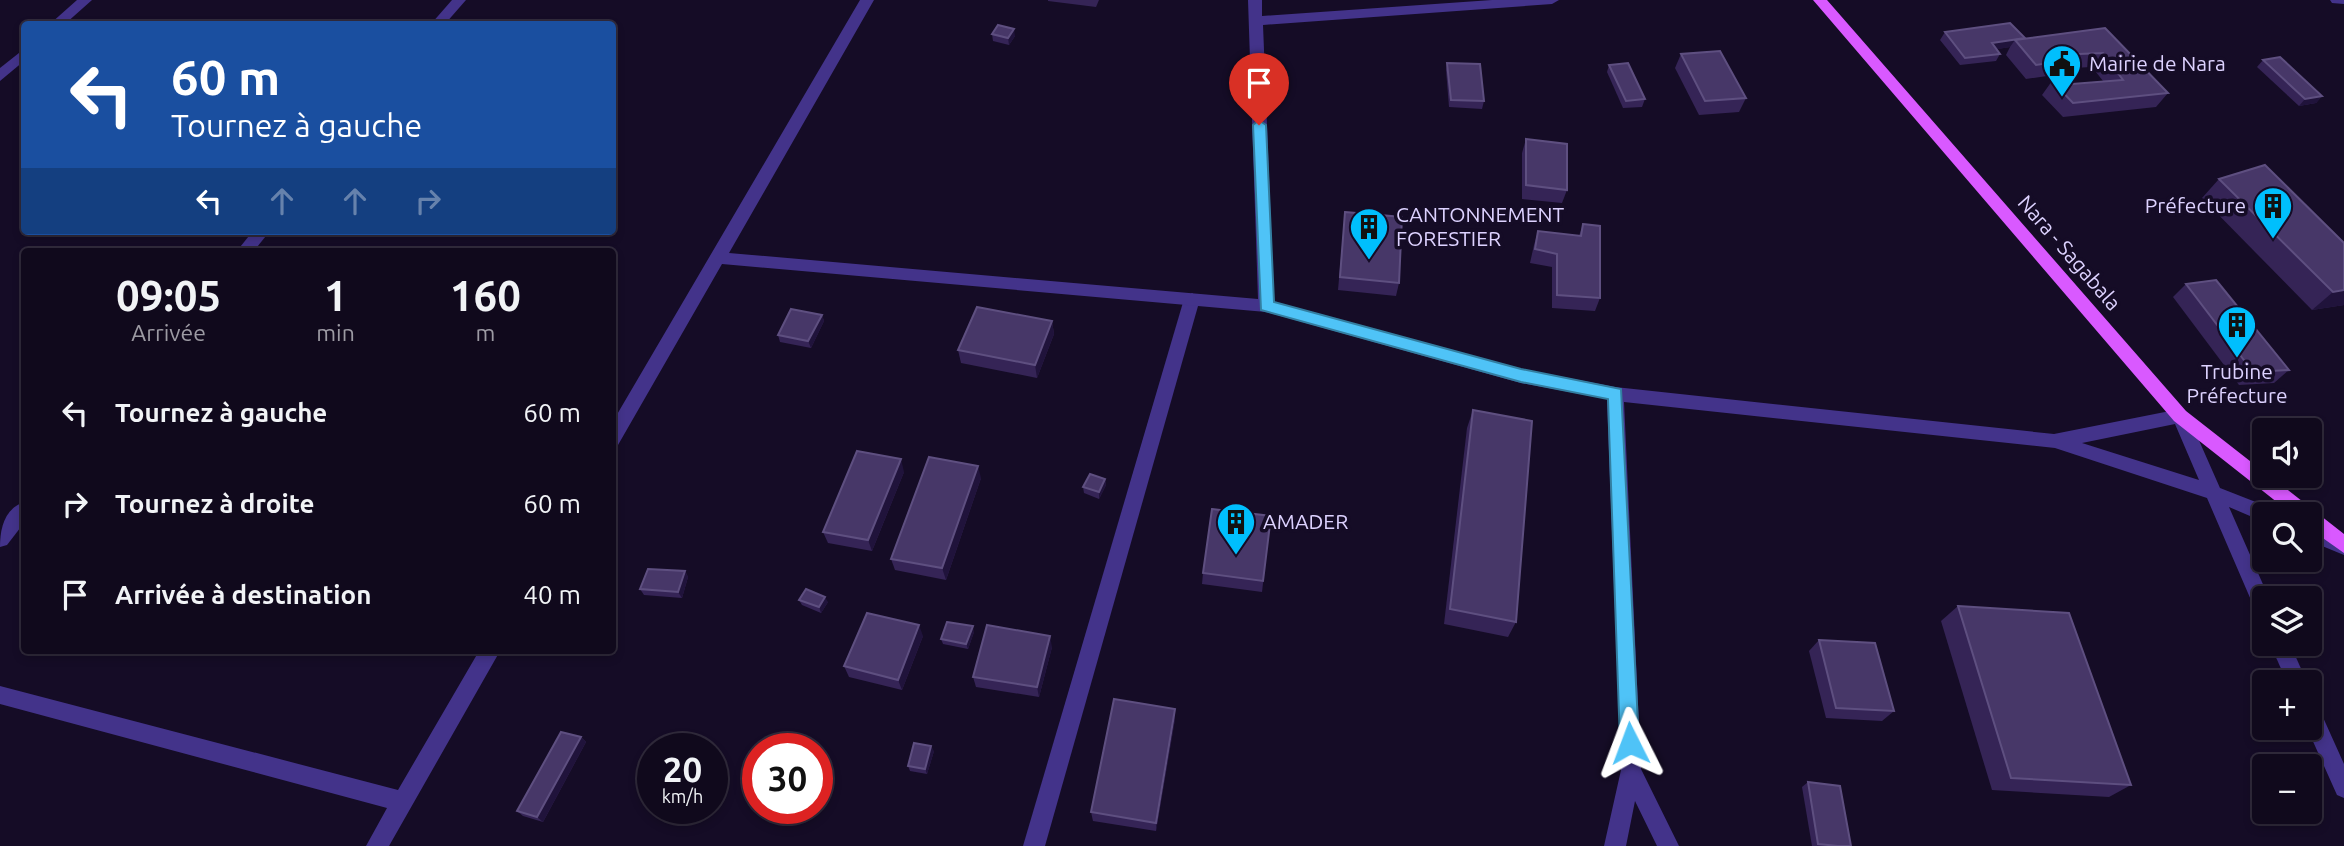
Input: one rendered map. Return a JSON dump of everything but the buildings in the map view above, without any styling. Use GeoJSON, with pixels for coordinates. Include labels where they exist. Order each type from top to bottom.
{"type":"FeatureCollection","features":[{"type":"Feature","properties":{"kind":"main road","name":"Nara - Sagabala"},"geometry":{"type":"LineString","coordinates":[[1820,0],[2180,416],[2290,502]]}},
{"type":"Feature","properties":{"kind":"main road"},"geometry":{"type":"LineString","coordinates":[[2322,529],[2344,546]]}},
{"type":"Feature","properties":{"kind":"street"},"geometry":{"type":"LineString","coordinates":[[60,21],[85,0]]}},
{"type":"Feature","properties":{"kind":"street"},"geometry":{"type":"LineString","coordinates":[[441,21],[459,0]]}},
{"type":"Feature","properties":{"kind":"street"},"geometry":{"type":"LineString","coordinates":[[616,433],[867,0]]}},
{"type":"Feature","properties":{"kind":"street"},"geometry":{"type":"LineString","coordinates":[[1255,0],[1266,306]]}},
{"type":"Feature","properties":{"kind":"street"},"geometry":{"type":"LineString","coordinates":[[1256,21],[1552,0]]}},
{"type":"Feature","properties":{"kind":"street"},"geometry":{"type":"LineString","coordinates":[[2337,0],[2344,0]]}},
{"type":"Feature","properties":{"kind":"street"},"geometry":{"type":"LineString","coordinates":[[0,76],[21,57]]}},
{"type":"Feature","properties":{"kind":"street"},"geometry":{"type":"LineString","coordinates":[[717,258],[1266,306],[1521,376],[1615,394],[2054,441],[2214,493],[2252,509]]}},
{"type":"Feature","properties":{"kind":"street"},"geometry":{"type":"LineString","coordinates":[[1034,846],[1192,299]]}},
{"type":"Feature","properties":{"kind":"street"},"geometry":{"type":"LineString","coordinates":[[1615,394],[1631,770],[1615,846]]}},
{"type":"Feature","properties":{"kind":"street"},"geometry":{"type":"LineString","coordinates":[[2054,441],[2180,416],[2254,586]]}},
{"type":"Feature","properties":{"kind":"street"},"geometry":{"type":"LineString","coordinates":[[0,539],[21,514]]}},
{"type":"Feature","properties":{"kind":"street"},"geometry":{"type":"LineString","coordinates":[[2322,538],[2344,546]]}},
{"type":"Feature","properties":{"kind":"street"},"geometry":{"type":"LineString","coordinates":[[383,845],[403,802],[488,654]]}},
{"type":"Feature","properties":{"kind":"street"},"geometry":{"type":"LineString","coordinates":[[0,695],[403,802]]}},
{"type":"Feature","properties":{"kind":"street"},"geometry":{"type":"LineString","coordinates":[[2322,738],[2344,788]]}},
{"type":"Feature","properties":{"kind":"street"},"geometry":{"type":"LineString","coordinates":[[1631,770],[1668,846]]}},
{"type":"Feature","properties":{"kind":"place","name":"Mairie de Nara"},"geometry":{"type":"Point","coordinates":[2062,98]}},
{"type":"Feature","properties":{"kind":"place","name":"Préfecture"},"geometry":{"type":"Point","coordinates":[2273,240]}},
{"type":"Feature","properties":{"kind":"place","name":"CANTONNEMENT FORESTIER"},"geometry":{"type":"Point","coordinates":[1369,261]}},
{"type":"Feature","properties":{"kind":"place","name":"Trubine Préfecture"},"geometry":{"type":"Point","coordinates":[2237,359]}},
{"type":"Feature","properties":{"kind":"place","name":"AMADER"},"geometry":{"type":"Point","coordinates":[1236,556]}},
{"type":"Feature","properties":{"kind":"route"},"geometry":{"type":"LineString","coordinates":[[1259,125],[1266,306],[1521,376],[1615,394],[1630,743]]}}]}
